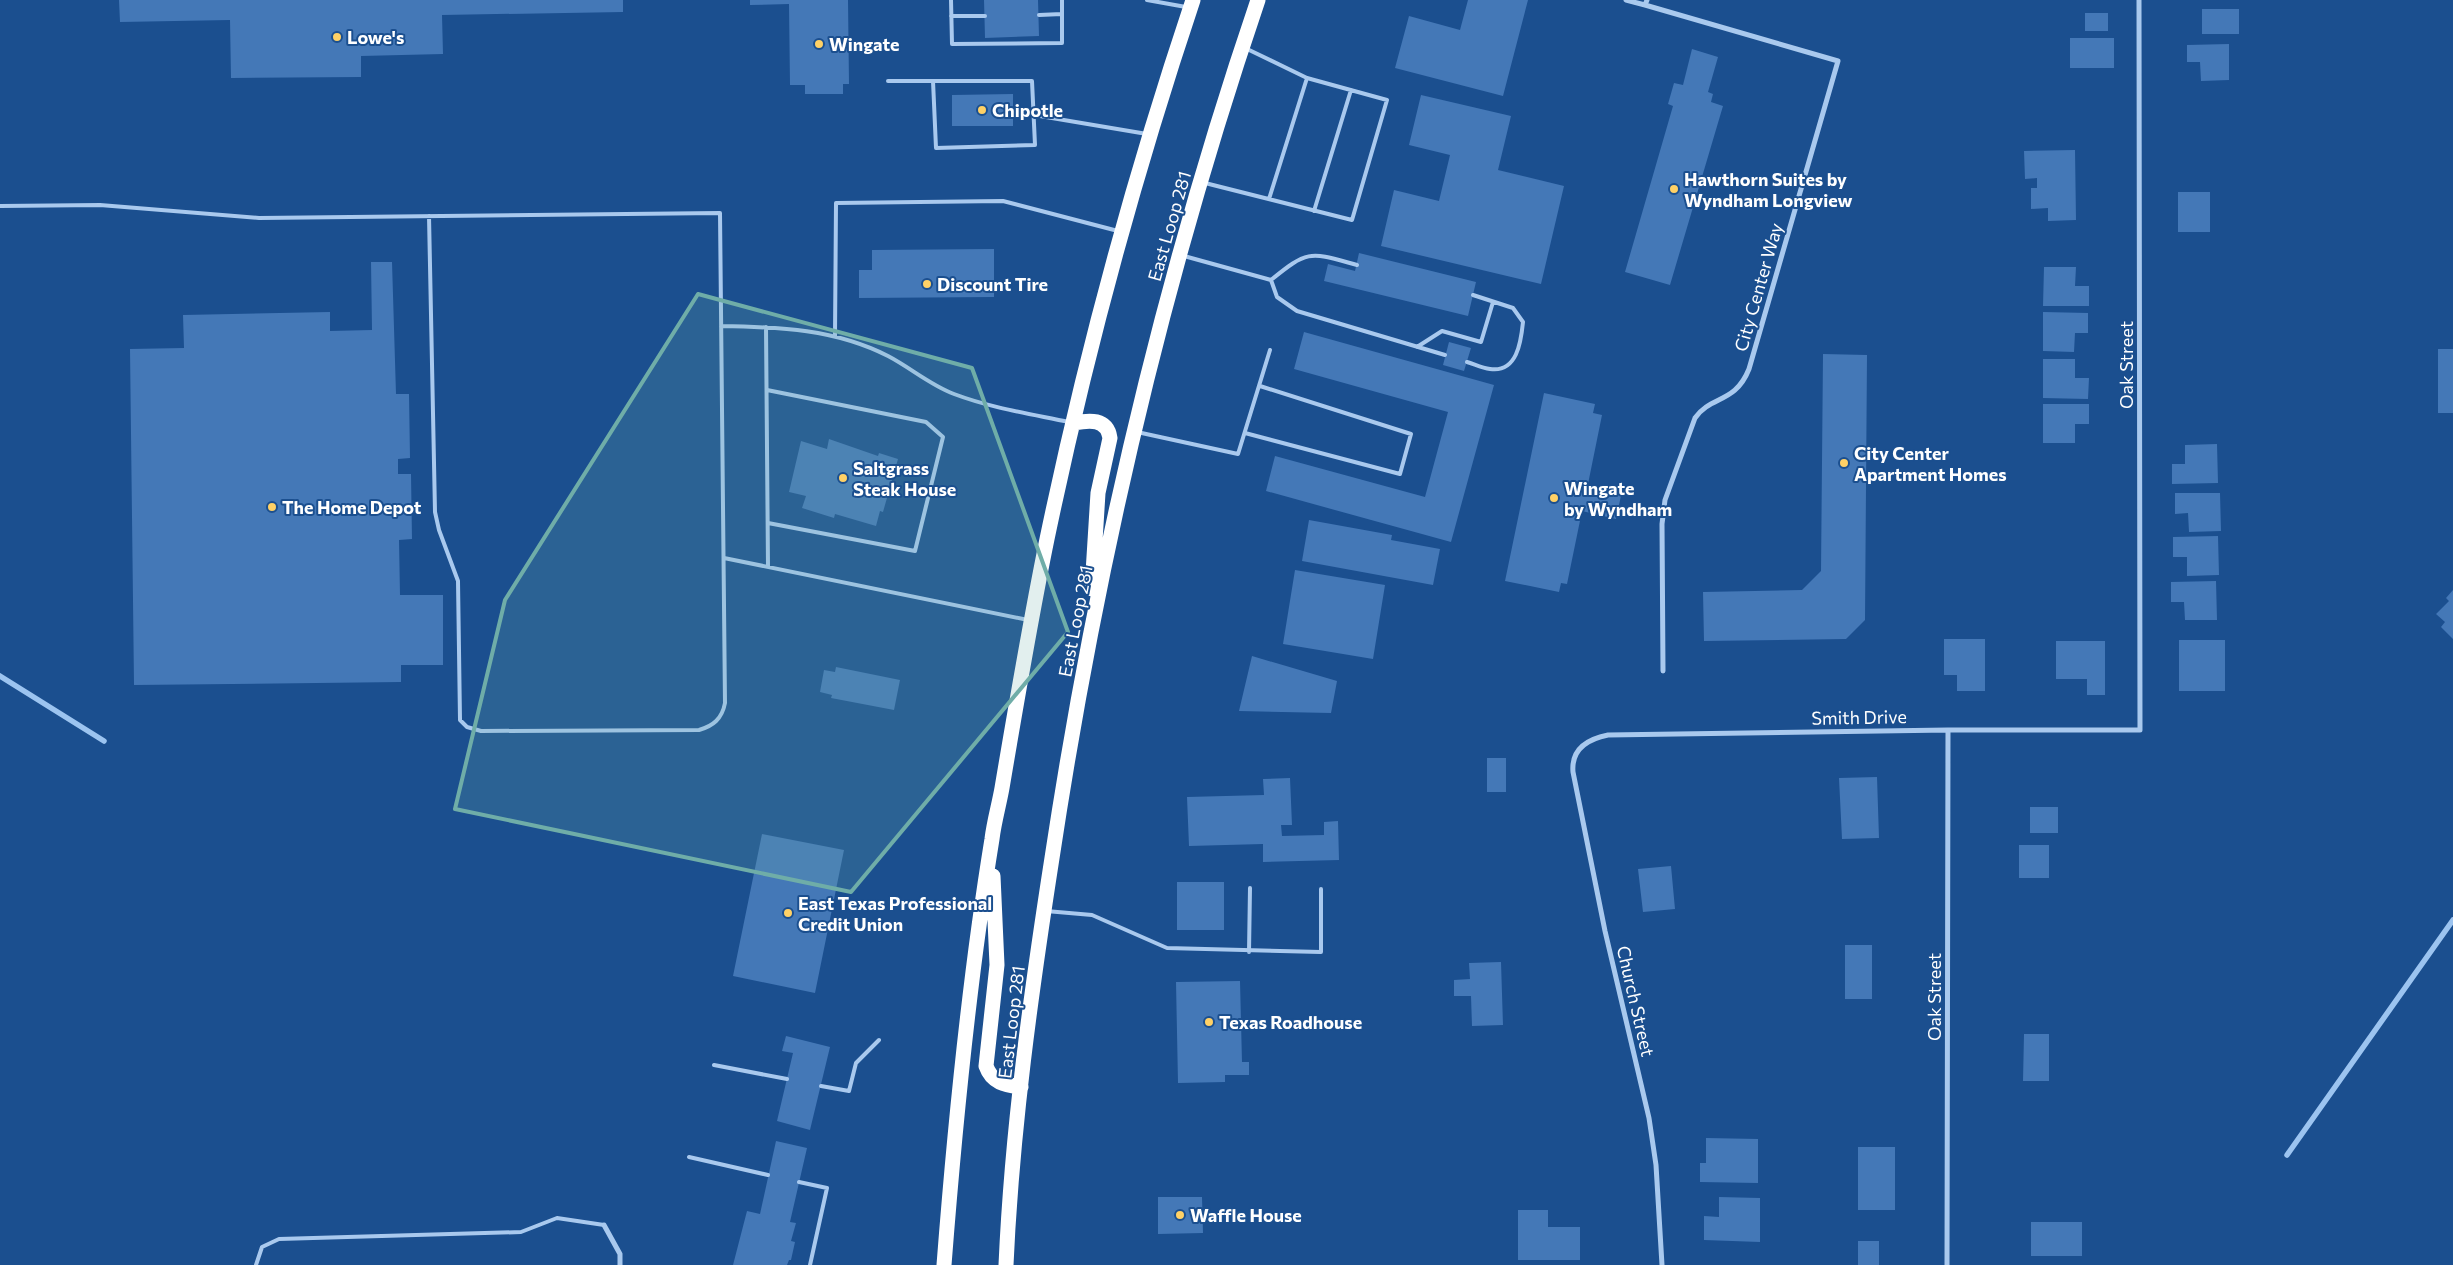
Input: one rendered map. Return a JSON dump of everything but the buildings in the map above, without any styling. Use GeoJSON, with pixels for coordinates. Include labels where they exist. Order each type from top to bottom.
{"type":"FeatureCollection","features":[{"type":"Feature","properties":{"kind":"highway","name":"East Loop 281"},"geometry":{"type":"LineString","coordinates":[[1006,1265],[1021,1086],[1044,910],[1089,641],[1135,432],[1179,255],[1200,182],[1258,0]]}},
{"type":"Feature","properties":{"kind":"highway"},"geometry":{"type":"LineString","coordinates":[[944,1265],[957,1111],[970,991],[992,837],[1031,620],[1074,423],[1123,232],[1151,134],[1192,4]]}},
{"type":"Feature","properties":{"kind":"highway"},"geometry":{"type":"LineString","coordinates":[[1074,423],[1088,420],[1100,422],[1107,430],[1110,438],[1098,493],[1089,641]]}},
{"type":"Feature","properties":{"kind":"highway"},"geometry":{"type":"LineString","coordinates":[[992,837],[997,965],[986,1066],[988,1073],[999,1083],[1021,1086]]}},
{"type":"Feature","properties":{"kind":"street"},"geometry":{"type":"LineString","coordinates":[[1626,0],[1646,3]]}},
{"type":"Feature","properties":{"kind":"street","name":"Oak Street"},"geometry":{"type":"LineString","coordinates":[[2139,0],[2140,730]]}},
{"type":"Feature","properties":{"kind":"street","name":"City Center Way"},"geometry":{"type":"LineString","coordinates":[[1646,3],[1838,61],[1745,380],[1729,396],[1700,411],[1695,418],[1665,500],[1662,524],[1663,671]]}},
{"type":"Feature","properties":{"kind":"street","name":"Oak Street"},"geometry":{"type":"LineString","coordinates":[[1947,1265],[1948,730]]}},
{"type":"Feature","properties":{"kind":"street","name":"Smith Drive"},"geometry":{"type":"LineString","coordinates":[[1581,747],[1593,738],[1608,735],[1948,730],[2140,730]]}},
{"type":"Feature","properties":{"kind":"street","name":"Church Street"},"geometry":{"type":"LineString","coordinates":[[1581,747],[1575,757],[1573,772],[1606,931],[1650,1118],[1656,1165],[1662,1265]]}},
{"type":"Feature","properties":{"kind":"street"},"geometry":{"type":"LineString","coordinates":[[604,1225],[620,1254],[620,1265]]}},
{"type":"Feature","properties":{"kind":"lane"},"geometry":{"type":"LineString","coordinates":[[951,0],[952,44],[1062,43],[1062,0]]}},
{"type":"Feature","properties":{"kind":"lane"},"geometry":{"type":"LineString","coordinates":[[1147,0],[1192,4]]}},
{"type":"Feature","properties":{"kind":"lane"},"geometry":{"type":"LineString","coordinates":[[1039,15],[1062,14]]}},
{"type":"Feature","properties":{"kind":"lane"},"geometry":{"type":"LineString","coordinates":[[952,16],[985,16]]}},
{"type":"Feature","properties":{"kind":"lane"},"geometry":{"type":"LineString","coordinates":[[1200,182],[1352,220],[1387,100],[1306,78],[1242,47]]}},
{"type":"Feature","properties":{"kind":"lane"},"geometry":{"type":"LineString","coordinates":[[1269,199],[1306,78]]}},
{"type":"Feature","properties":{"kind":"lane"},"geometry":{"type":"LineString","coordinates":[[888,81],[933,81],[1032,81],[1034,145],[936,148],[933,81]]}},
{"type":"Feature","properties":{"kind":"lane"},"geometry":{"type":"LineString","coordinates":[[1314,211],[1351,90]]}},
{"type":"Feature","properties":{"kind":"lane"},"geometry":{"type":"LineString","coordinates":[[1034,114],[1151,134]]}},
{"type":"Feature","properties":{"kind":"lane"},"geometry":{"type":"LineString","coordinates":[[835,336],[836,203],[1003,201],[1123,232]]}},
{"type":"Feature","properties":{"kind":"lane"},"geometry":{"type":"LineString","coordinates":[[0,206],[100,205],[259,218],[429,216],[720,213],[725,703],[720,717],[711,726],[699,730],[481,731],[463,724],[460,720],[458,581],[439,530],[435,512],[429,216]]}},
{"type":"Feature","properties":{"kind":"lane"},"geometry":{"type":"LineString","coordinates":[[1271,280],[1296,259],[1313,254],[1357,265]]}},
{"type":"Feature","properties":{"kind":"lane"},"geometry":{"type":"LineString","coordinates":[[1179,255],[1271,280]]}},
{"type":"Feature","properties":{"kind":"lane"},"geometry":{"type":"LineString","coordinates":[[1271,280],[1277,297],[1297,311],[1445,355]]}},
{"type":"Feature","properties":{"kind":"lane"},"geometry":{"type":"LineString","coordinates":[[1467,362],[1490,369],[1504,368],[1514,360],[1521,341],[1523,322],[1513,308],[1473,296]]}},
{"type":"Feature","properties":{"kind":"lane"},"geometry":{"type":"LineString","coordinates":[[1418,347],[1442,330],[1482,342],[1493,302]]}},
{"type":"Feature","properties":{"kind":"lane"},"geometry":{"type":"LineString","coordinates":[[722,326],[804,329],[835,336],[880,352],[954,394],[983,403],[1074,423]]}},
{"type":"Feature","properties":{"kind":"lane"},"geometry":{"type":"LineString","coordinates":[[766,327],[768,567]]}},
{"type":"Feature","properties":{"kind":"lane"},"geometry":{"type":"LineString","coordinates":[[1135,432],[1238,454],[1270,350]]}},
{"type":"Feature","properties":{"kind":"lane"},"geometry":{"type":"LineString","coordinates":[[1245,433],[1400,474],[1411,434],[1260,386]]}},
{"type":"Feature","properties":{"kind":"lane"},"geometry":{"type":"LineString","coordinates":[[767,390],[926,422],[943,437],[915,551],[768,523]]}},
{"type":"Feature","properties":{"kind":"lane"},"geometry":{"type":"LineString","coordinates":[[724,558],[1031,620]]}},
{"type":"Feature","properties":{"kind":"lane"},"geometry":{"type":"LineString","coordinates":[[1249,952],[1250,888]]}},
{"type":"Feature","properties":{"kind":"lane"},"geometry":{"type":"LineString","coordinates":[[1044,910],[1092,915],[1167,948],[1249,952],[1321,952],[1321,889]]}},
{"type":"Feature","properties":{"kind":"lane"},"geometry":{"type":"LineString","coordinates":[[821,1086],[849,1091],[856,1063],[879,1040]]}},
{"type":"Feature","properties":{"kind":"lane"},"geometry":{"type":"LineString","coordinates":[[714,1065],[787,1079]]}},
{"type":"Feature","properties":{"kind":"lane"},"geometry":{"type":"LineString","coordinates":[[689,1158],[768,1175]]}},
{"type":"Feature","properties":{"kind":"lane"},"geometry":{"type":"LineString","coordinates":[[799,1182],[827,1188],[810,1265]]}},
{"type":"Feature","properties":{"kind":"lane"},"geometry":{"type":"LineString","coordinates":[[256,1265],[262,1247],[279,1239],[521,1232],[557,1218],[604,1225]]}},
{"type":"Feature","properties":{"kind":"highlighted area"},"geometry":{"type":"Polygon","coordinates":[[[698,294],[972,368],[1068,632],[851,892],[455,809],[505,600],[698,294]]]}},
{"type":"Feature","properties":{"kind":"waterway"},"geometry":{"type":"LineString","coordinates":[[0,676],[104,741]]}},
{"type":"Feature","properties":{"kind":"waterway"},"geometry":{"type":"LineString","coordinates":[[2287,1155],[2453,920]]}},
{"type":"Feature","properties":{"kind":"place","name":"Lowe's"},"geometry":{"type":"Point","coordinates":[337,37]}},
{"type":"Feature","properties":{"kind":"place","name":"Wingate"},"geometry":{"type":"Point","coordinates":[819,44]}},
{"type":"Feature","properties":{"kind":"place","name":"Chipotle"},"geometry":{"type":"Point","coordinates":[982,110]}},
{"type":"Feature","properties":{"kind":"place","name":"Hawthorn Suites by Wyndham Longview"},"geometry":{"type":"Point","coordinates":[1674,189]}},
{"type":"Feature","properties":{"kind":"place","name":"Discount Tire"},"geometry":{"type":"Point","coordinates":[927,284]}},
{"type":"Feature","properties":{"kind":"place","name":"City Center Apartment Homes"},"geometry":{"type":"Point","coordinates":[1844,463]}},
{"type":"Feature","properties":{"kind":"place","name":"Saltgrass Steak House"},"geometry":{"type":"Point","coordinates":[843,478]}},
{"type":"Feature","properties":{"kind":"place","name":"Wingate by Wyndham"},"geometry":{"type":"Point","coordinates":[1554,498]}},
{"type":"Feature","properties":{"kind":"place","name":"The Home Depot"},"geometry":{"type":"Point","coordinates":[272,507]}},
{"type":"Feature","properties":{"kind":"place","name":"East Texas Professional Credit Union"},"geometry":{"type":"Point","coordinates":[788,913]}},
{"type":"Feature","properties":{"kind":"place","name":"Texas Roadhouse"},"geometry":{"type":"Point","coordinates":[1209,1022]}},
{"type":"Feature","properties":{"kind":"place","name":"Waffle House"},"geometry":{"type":"Point","coordinates":[1180,1215]}}]}
